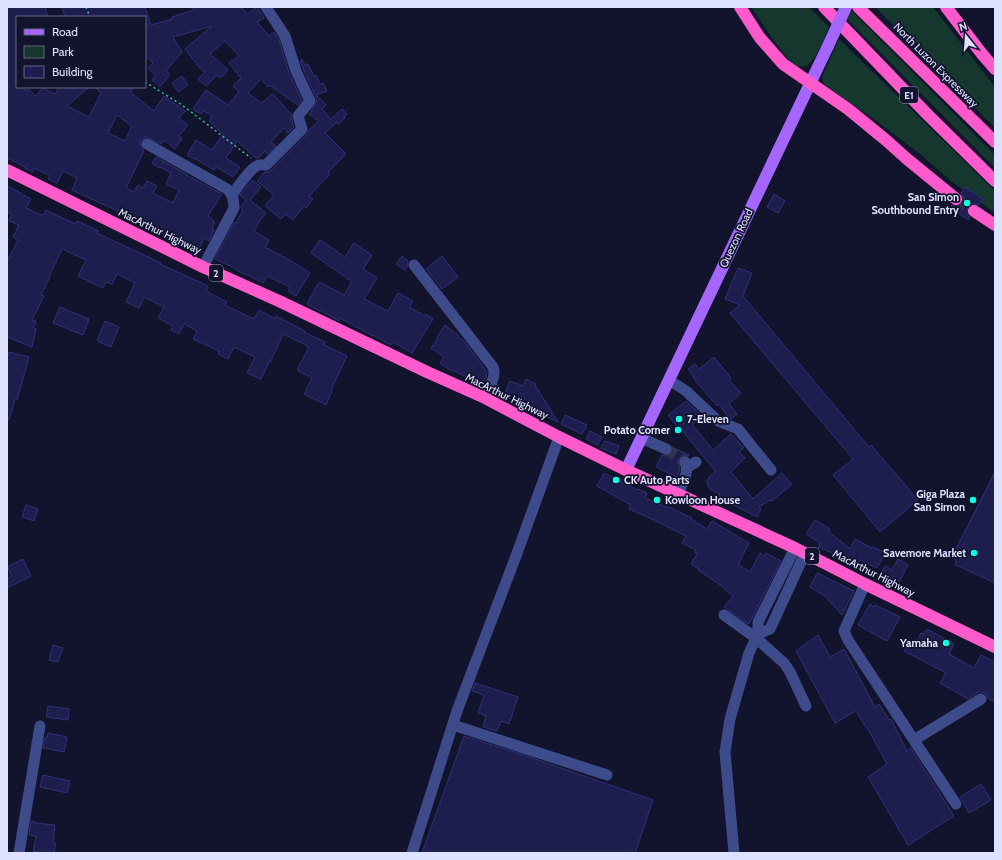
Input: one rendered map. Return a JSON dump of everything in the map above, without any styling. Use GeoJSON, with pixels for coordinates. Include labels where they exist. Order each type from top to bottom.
{"type":"FeatureCollection","features":[{"type":"Feature","properties":{"kind":"highway"},"geometry":{"type":"LineString","coordinates":[[740,7],[760,38],[783,64],[848,109],[956,199]]}},
{"type":"Feature","properties":{"kind":"highway","name":"E1"},"geometry":{"type":"LineString","coordinates":[[824,7],[995,181]]}},
{"type":"Feature","properties":{"kind":"highway","name":"North Luzon Expressway"},"geometry":{"type":"LineString","coordinates":[[858,7],[995,142]]}},
{"type":"Feature","properties":{"kind":"highway"},"geometry":{"type":"LineString","coordinates":[[946,7],[995,69]]}},
{"type":"Feature","properties":{"kind":"highway","name":"MacArthur Highway"},"geometry":{"type":"LineString","coordinates":[[7,170],[203,267],[279,301],[483,398],[626,470],[800,550],[995,647]]}},
{"type":"Feature","properties":{"kind":"highway"},"geometry":{"type":"LineString","coordinates":[[974,212],[995,225]]}},
{"type":"Feature","properties":{"kind":"main road","name":"Quezon Road"},"geometry":{"type":"LineString","coordinates":[[626,470],[846,7]]}},
{"type":"Feature","properties":{"kind":"street"},"geometry":{"type":"LineString","coordinates":[[232,195],[253,168],[259,164],[266,165],[302,129],[298,116],[310,100],[296,71],[285,36],[266,7]]}},
{"type":"Feature","properties":{"kind":"street"},"geometry":{"type":"LineString","coordinates":[[147,144],[227,189],[232,195],[234,208],[203,267]]}},
{"type":"Feature","properties":{"kind":"street"},"geometry":{"type":"LineString","coordinates":[[414,265],[493,366],[493,380],[483,398]]}},
{"type":"Feature","properties":{"kind":"street"},"geometry":{"type":"LineString","coordinates":[[669,380],[686,391],[718,421],[738,429],[770,470]]}},
{"type":"Feature","properties":{"kind":"street"},"geometry":{"type":"LineString","coordinates":[[412,853],[453,725],[559,437]]}},
{"type":"Feature","properties":{"kind":"street"},"geometry":{"type":"LineString","coordinates":[[641,438],[666,449]]}},
{"type":"Feature","properties":{"kind":"street"},"geometry":{"type":"LineString","coordinates":[[678,494],[690,464]]}},
{"type":"Feature","properties":{"kind":"street"},"geometry":{"type":"LineString","coordinates":[[734,853],[725,752],[730,719],[749,653],[757,636],[758,622],[778,583],[800,550]]}},
{"type":"Feature","properties":{"kind":"street"},"geometry":{"type":"LineString","coordinates":[[757,636],[770,629],[789,588],[800,550]]}},
{"type":"Feature","properties":{"kind":"street"},"geometry":{"type":"LineString","coordinates":[[778,583],[789,588]]}},
{"type":"Feature","properties":{"kind":"street"},"geometry":{"type":"LineString","coordinates":[[866,584],[844,630],[848,640],[956,804]]}},
{"type":"Feature","properties":{"kind":"street"},"geometry":{"type":"LineString","coordinates":[[769,601],[780,608]]}},
{"type":"Feature","properties":{"kind":"street"},"geometry":{"type":"LineString","coordinates":[[724,615],[757,636],[784,663],[790,672],[806,706]]}},
{"type":"Feature","properties":{"kind":"street"},"geometry":{"type":"LineString","coordinates":[[914,740],[980,699]]}},
{"type":"Feature","properties":{"kind":"street"},"geometry":{"type":"LineString","coordinates":[[453,725],[607,775]]}},
{"type":"Feature","properties":{"kind":"street"},"geometry":{"type":"LineString","coordinates":[[19,853],[40,726]]}},
{"type":"Feature","properties":{"kind":"path"},"geometry":{"type":"LineString","coordinates":[[146,83],[182,105],[259,164]]}},
{"type":"Feature","properties":{"kind":"green space"},"geometry":{"type":"Polygon","coordinates":[[[751,7],[809,7],[829,27],[820,48],[811,62],[802,67],[796,66],[792,63],[751,7]]]}},
{"type":"Feature","properties":{"kind":"green space"},"geometry":{"type":"Polygon","coordinates":[[[835,7],[848,7],[995,155],[995,168],[835,7]]]}},
{"type":"Feature","properties":{"kind":"green space"},"geometry":{"type":"Polygon","coordinates":[[[875,7],[933,7],[995,87],[995,128],[875,7]]]}},
{"type":"Feature","properties":{"kind":"green space"},"geometry":{"type":"Polygon","coordinates":[[[839,39],[995,191],[995,213],[951,181],[920,154],[874,119],[825,85],[822,77],[839,39]]]}},
{"type":"Feature","properties":{"kind":"building"},"geometry":{"type":"Polygon","coordinates":[[[7,7],[45,7],[48,16],[16,16],[16,77],[13,80],[16,82],[16,88],[23,88],[26,91],[28,89],[36,96],[42,88],[55,94],[58,88],[88,88],[67,106],[89,117],[101,93],[96,88],[133,88],[130,92],[154,111],[164,96],[185,111],[179,118],[188,125],[179,136],[182,139],[175,149],[164,140],[161,144],[147,137],[141,140],[140,144],[144,151],[126,188],[134,192],[138,185],[143,188],[147,181],[157,186],[153,193],[173,203],[179,190],[166,184],[171,173],[152,163],[156,157],[222,194],[208,216],[215,222],[212,229],[214,230],[209,241],[204,238],[197,252],[171,240],[172,238],[137,219],[72,190],[77,178],[63,171],[57,183],[48,179],[50,176],[34,168],[33,172],[24,168],[25,167],[7,158],[7,7]],[[117,115],[108,133],[125,141],[132,126],[117,115]]]}},
{"type":"Feature","properties":{"kind":"building"},"geometry":{"type":"Polygon","coordinates":[[[62,7],[145,7],[151,25],[172,19],[172,17],[194,10],[193,7],[241,7],[247,14],[257,7],[264,18],[257,22],[269,36],[274,32],[279,39],[289,73],[302,100],[298,105],[269,85],[268,87],[261,79],[248,93],[261,103],[273,94],[291,114],[294,127],[288,133],[284,128],[271,142],[276,146],[267,154],[265,151],[259,158],[256,158],[237,141],[226,158],[240,167],[233,177],[216,167],[214,170],[187,155],[196,140],[212,150],[223,134],[210,122],[211,121],[209,120],[212,116],[204,111],[201,114],[193,109],[206,90],[228,105],[239,92],[233,86],[241,78],[229,63],[239,56],[225,41],[210,54],[228,70],[221,78],[217,75],[206,86],[198,79],[205,72],[199,67],[185,49],[212,26],[173,37],[182,52],[166,71],[170,74],[160,87],[152,80],[156,75],[148,68],[153,63],[146,57],[146,16],[65,16],[62,7]]]}},
{"type":"Feature","properties":{"kind":"building"},"geometry":{"type":"Polygon","coordinates":[[[302,59],[305,65],[308,64],[314,76],[316,75],[320,84],[323,83],[327,91],[316,95],[326,105],[322,109],[331,119],[342,109],[347,114],[344,116],[345,118],[338,124],[337,122],[325,133],[346,154],[328,172],[330,174],[309,196],[313,199],[306,208],[304,206],[293,220],[285,214],[281,219],[265,206],[274,195],[257,181],[265,172],[271,170],[319,121],[309,114],[317,101],[300,61],[302,59]]]}},
{"type":"Feature","properties":{"kind":"building"},"geometry":{"type":"Polygon","coordinates":[[[182,76],[188,85],[178,92],[172,83],[182,76]]]}},
{"type":"Feature","properties":{"kind":"building"},"geometry":{"type":"Polygon","coordinates":[[[252,180],[261,187],[250,200],[266,213],[254,231],[269,240],[265,247],[310,273],[296,296],[288,291],[290,287],[267,276],[263,283],[215,259],[234,222],[236,223],[243,210],[241,206],[246,200],[240,195],[252,180]]]}},
{"type":"Feature","properties":{"kind":"building"},"geometry":{"type":"Polygon","coordinates":[[[7,186],[31,199],[26,208],[41,215],[44,215],[46,210],[75,224],[77,221],[98,231],[97,233],[208,286],[206,291],[227,302],[225,305],[254,319],[259,310],[275,319],[276,316],[325,342],[324,345],[347,356],[331,390],[332,391],[326,405],[304,394],[312,378],[297,370],[309,347],[306,345],[283,334],[261,379],[247,373],[255,357],[234,347],[228,359],[218,354],[219,351],[193,339],[197,331],[184,324],[179,334],[171,330],[173,326],[158,318],[164,307],[144,297],[139,308],[126,302],[135,283],[117,274],[112,284],[106,282],[103,288],[78,276],[86,260],[62,249],[41,295],[44,296],[32,320],[36,321],[33,328],[36,329],[32,347],[7,337],[7,262],[18,240],[13,237],[19,225],[9,221],[12,214],[7,212],[7,186]]]}},
{"type":"Feature","properties":{"kind":"building","name":"San Simon Southbound Entry"},"geometry":{"type":"Polygon","coordinates":[[[965,187],[983,199],[978,205],[970,204],[967,211],[967,215],[970,217],[968,220],[950,207],[952,205],[958,206],[962,203],[963,197],[961,193],[965,187]]]}},
{"type":"Feature","properties":{"kind":"building"},"geometry":{"type":"Polygon","coordinates":[[[774,194],[785,201],[778,213],[767,207],[774,194]]]}},
{"type":"Feature","properties":{"kind":"building"},"geometry":{"type":"Polygon","coordinates":[[[320,240],[345,257],[354,243],[372,255],[363,269],[377,278],[364,299],[388,311],[398,293],[413,301],[409,307],[425,316],[426,314],[433,319],[412,353],[393,342],[391,345],[340,318],[339,321],[307,304],[319,282],[344,295],[351,283],[351,281],[311,253],[320,240]]]}},
{"type":"Feature","properties":{"kind":"building"},"geometry":{"type":"Polygon","coordinates":[[[402,256],[408,261],[405,270],[396,264],[402,256]]]}},
{"type":"Feature","properties":{"kind":"building"},"geometry":{"type":"Polygon","coordinates":[[[442,256],[458,277],[442,289],[426,269],[442,256]]]}},
{"type":"Feature","properties":{"kind":"building"},"geometry":{"type":"Polygon","coordinates":[[[738,268],[752,273],[743,296],[869,447],[871,445],[918,500],[880,532],[833,475],[853,459],[730,313],[740,305],[725,299],[738,268]]]}},
{"type":"Feature","properties":{"kind":"building"},"geometry":{"type":"Polygon","coordinates":[[[60,307],[89,319],[83,335],[53,323],[60,307]]]}},
{"type":"Feature","properties":{"kind":"building"},"geometry":{"type":"Polygon","coordinates":[[[105,321],[119,327],[111,347],[97,341],[105,321]]]}},
{"type":"Feature","properties":{"kind":"building"},"geometry":{"type":"Polygon","coordinates":[[[445,325],[465,342],[487,372],[482,385],[452,370],[451,371],[440,363],[444,357],[431,348],[445,325]]]}},
{"type":"Feature","properties":{"kind":"building"},"geometry":{"type":"Polygon","coordinates":[[[9,352],[29,357],[17,400],[15,399],[9,420],[7,420],[7,358],[9,352]]]}},
{"type":"Feature","properties":{"kind":"building"},"geometry":{"type":"Polygon","coordinates":[[[714,357],[731,378],[729,380],[741,393],[729,404],[737,414],[731,419],[719,404],[717,406],[694,379],[688,369],[695,364],[699,369],[714,357]]]}},
{"type":"Feature","properties":{"kind":"building"},"geometry":{"type":"Polygon","coordinates":[[[526,379],[536,384],[535,385],[558,422],[527,407],[528,406],[504,396],[510,381],[523,386],[526,379]]]}},
{"type":"Feature","properties":{"kind":"building"},"geometry":{"type":"Polygon","coordinates":[[[686,401],[702,417],[692,424],[713,450],[731,434],[744,448],[739,452],[745,458],[731,472],[753,499],[782,473],[792,484],[772,501],[770,500],[759,507],[761,509],[757,517],[718,497],[720,494],[710,489],[708,486],[707,481],[709,477],[716,472],[668,415],[686,401]]]}},
{"type":"Feature","properties":{"kind":"building"},"geometry":{"type":"Polygon","coordinates":[[[565,415],[587,425],[582,434],[561,424],[565,415]]]}},
{"type":"Feature","properties":{"kind":"building"},"geometry":{"type":"Polygon","coordinates":[[[590,431],[602,437],[598,445],[586,439],[590,431]]]}},
{"type":"Feature","properties":{"kind":"building"},"geometry":{"type":"Polygon","coordinates":[[[605,441],[619,446],[616,454],[601,448],[605,441]]]}},
{"type":"Feature","properties":{"kind":"building"},"geometry":{"type":"Polygon","coordinates":[[[672,447],[689,455],[683,455],[678,461],[680,470],[677,477],[656,467],[662,455],[666,456],[673,451],[672,447]]]}},
{"type":"Feature","properties":{"kind":"building"},"geometry":{"type":"Polygon","coordinates":[[[995,472],[995,583],[956,565],[954,553],[995,472]]]}},
{"type":"Feature","properties":{"kind":"building"},"geometry":{"type":"Polygon","coordinates":[[[604,473],[647,493],[645,498],[692,518],[691,519],[707,529],[712,521],[749,543],[738,565],[750,572],[760,553],[764,556],[766,553],[781,561],[748,624],[724,607],[733,596],[691,564],[697,554],[694,552],[696,550],[682,543],[686,536],[629,509],[631,505],[597,486],[604,473]]]}},
{"type":"Feature","properties":{"kind":"building"},"geometry":{"type":"Polygon","coordinates":[[[26,505],[38,509],[34,521],[22,517],[26,505]]]}},
{"type":"Feature","properties":{"kind":"building"},"geometry":{"type":"Polygon","coordinates":[[[815,520],[830,529],[828,531],[850,549],[855,539],[885,553],[877,568],[860,560],[858,563],[843,555],[842,557],[818,547],[820,543],[806,534],[815,520]]]}},
{"type":"Feature","properties":{"kind":"building"},"geometry":{"type":"Polygon","coordinates":[[[23,559],[31,576],[7,588],[7,579],[12,576],[7,567],[23,559]]]}},
{"type":"Feature","properties":{"kind":"building"},"geometry":{"type":"Polygon","coordinates":[[[898,559],[908,565],[897,586],[879,577],[885,566],[892,570],[898,559]]]}},
{"type":"Feature","properties":{"kind":"building"},"geometry":{"type":"Polygon","coordinates":[[[817,573],[854,591],[842,615],[826,597],[810,587],[817,573]]]}},
{"type":"Feature","properties":{"kind":"building"},"geometry":{"type":"Polygon","coordinates":[[[870,604],[900,617],[887,641],[858,625],[870,604]]]}},
{"type":"Feature","properties":{"kind":"building"},"geometry":{"type":"Polygon","coordinates":[[[927,629],[954,644],[949,654],[974,668],[981,655],[995,662],[995,702],[988,698],[985,693],[981,692],[977,692],[968,699],[940,683],[946,673],[904,651],[909,641],[915,644],[921,633],[924,634],[927,629]]]}},
{"type":"Feature","properties":{"kind":"building"},"geometry":{"type":"Polygon","coordinates":[[[818,635],[830,657],[844,649],[875,707],[879,704],[889,720],[891,719],[907,751],[911,748],[954,816],[908,845],[868,777],[887,764],[868,729],[856,711],[835,723],[796,651],[818,635]]]}},
{"type":"Feature","properties":{"kind":"building"},"geometry":{"type":"Polygon","coordinates":[[[53,645],[63,648],[58,662],[49,660],[53,645]]]}},
{"type":"Feature","properties":{"kind":"building"},"geometry":{"type":"Polygon","coordinates":[[[475,683],[518,697],[509,724],[501,721],[497,731],[483,727],[486,716],[478,713],[484,695],[472,691],[475,683]]]}},
{"type":"Feature","properties":{"kind":"building"},"geometry":{"type":"Polygon","coordinates":[[[48,706],[69,709],[68,720],[46,717],[48,706]]]}},
{"type":"Feature","properties":{"kind":"building"},"geometry":{"type":"Polygon","coordinates":[[[48,733],[67,737],[64,752],[43,748],[45,738],[47,738],[48,733]]]}},
{"type":"Feature","properties":{"kind":"building"},"geometry":{"type":"Polygon","coordinates":[[[464,736],[524,755],[653,800],[635,853],[422,853],[464,736]]]}},
{"type":"Feature","properties":{"kind":"building"},"geometry":{"type":"Polygon","coordinates":[[[43,775],[70,781],[67,793],[40,787],[43,775]]]}},
{"type":"Feature","properties":{"kind":"building"},"geometry":{"type":"Polygon","coordinates":[[[981,784],[991,800],[969,813],[960,797],[981,784]]]}},
{"type":"Feature","properties":{"kind":"building"},"geometry":{"type":"Polygon","coordinates":[[[31,821],[36,822],[35,823],[55,825],[53,843],[56,843],[54,853],[33,851],[36,836],[29,835],[31,821]]]}},
{"type":"Feature","properties":{"kind":"tunnel"},"geometry":{"type":"LineString","coordinates":[[956,199],[974,211]]}},
{"type":"Feature","properties":{"kind":"tunnel"},"geometry":{"type":"LineString","coordinates":[[666,449],[685,462]]}},
{"type":"Feature","properties":{"kind":"place","name":"San Simon Southbound Entry"},"geometry":{"type":"Point","coordinates":[967,203]}},
{"type":"Feature","properties":{"kind":"place","name":"7-Eleven"},"geometry":{"type":"Point","coordinates":[679,419]}},
{"type":"Feature","properties":{"kind":"place","name":"Potato Corner"},"geometry":{"type":"Point","coordinates":[678,430]}},
{"type":"Feature","properties":{"kind":"place","name":"CK Auto Parts"},"geometry":{"type":"Point","coordinates":[616,480]}},
{"type":"Feature","properties":{"kind":"place","name":"Kowloon House"},"geometry":{"type":"Point","coordinates":[657,500]}},
{"type":"Feature","properties":{"kind":"place","name":"Giga Plaza San Simon"},"geometry":{"type":"Point","coordinates":[973,500]}},
{"type":"Feature","properties":{"kind":"place","name":"Savemore Market"},"geometry":{"type":"Point","coordinates":[974,553]}},
{"type":"Feature","properties":{"kind":"place","name":"Yamaha"},"geometry":{"type":"Point","coordinates":[946,643]}}]}
